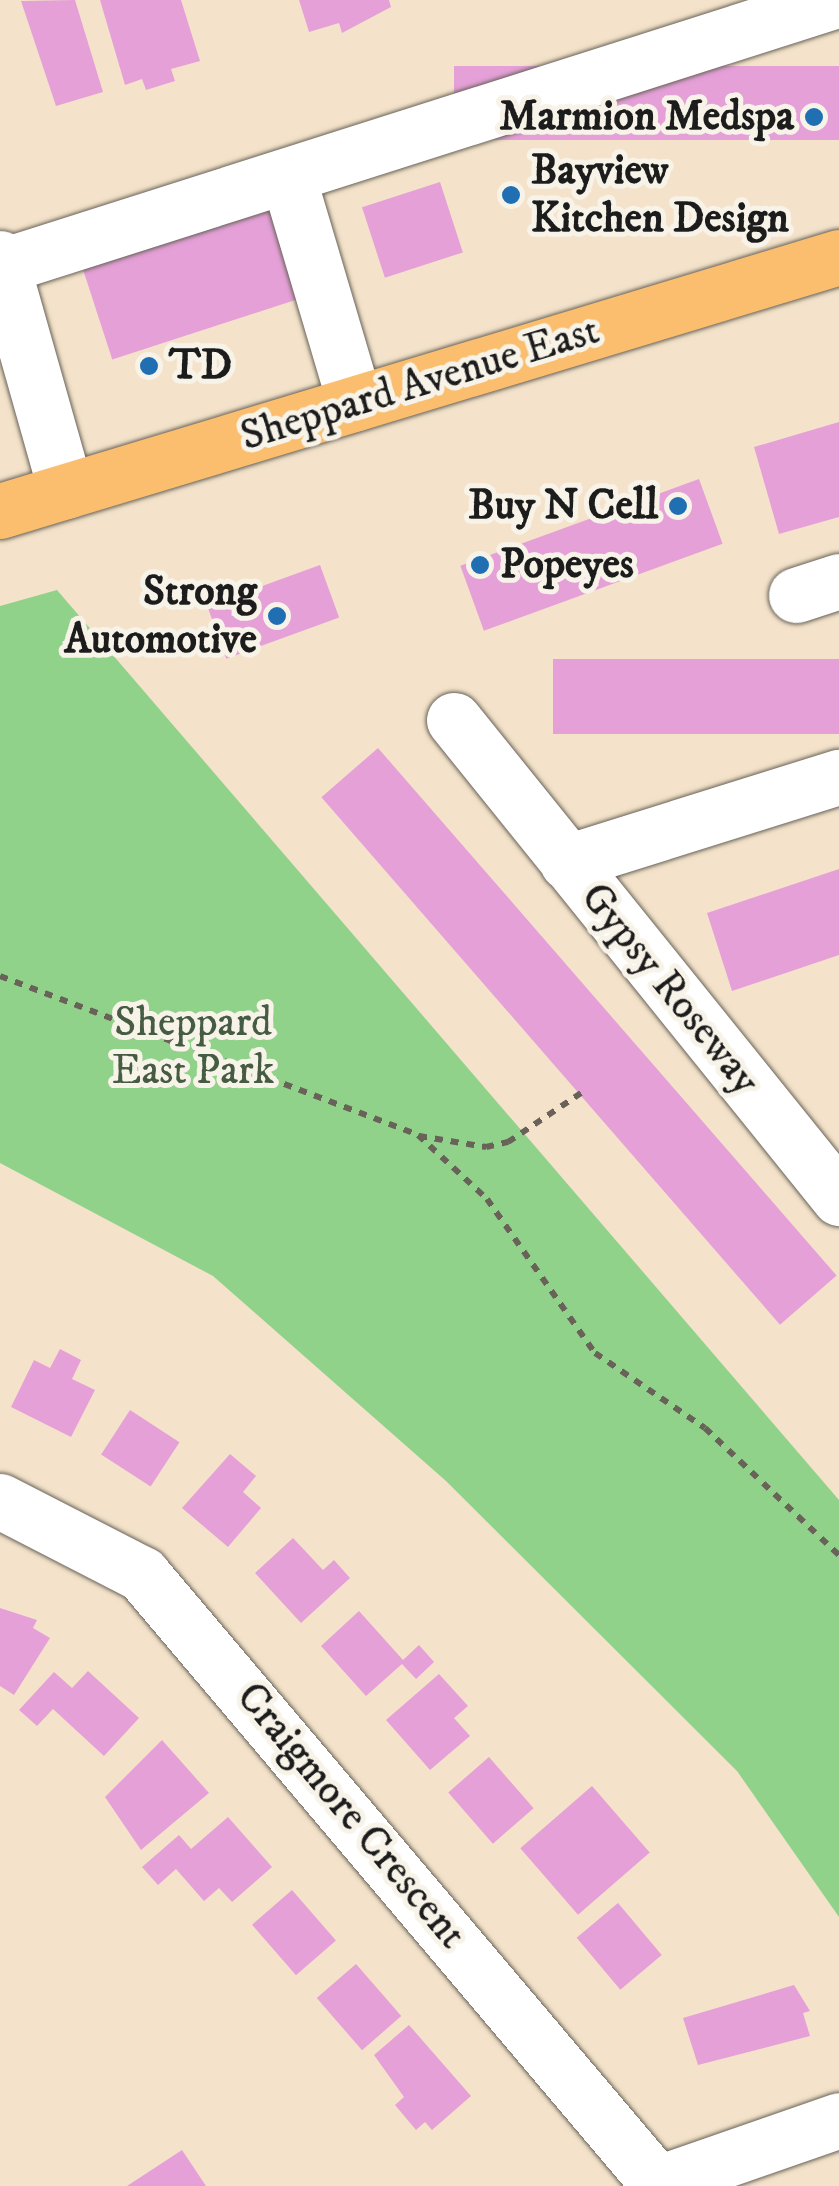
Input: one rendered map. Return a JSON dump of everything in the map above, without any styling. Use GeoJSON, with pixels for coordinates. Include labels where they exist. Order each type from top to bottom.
{"type":"FeatureCollection","features":[{"type":"Feature","properties":{"kind":"main road","name":"Sheppard Avenue East"},"geometry":{"type":"LineString","coordinates":[[0,510],[839,256]]}},
{"type":"Feature","properties":{"kind":"street"},"geometry":{"type":"LineString","coordinates":[[66,490],[1,262],[288,177],[836,0]]}},
{"type":"Feature","properties":{"kind":"street"},"geometry":{"type":"LineString","coordinates":[[288,177],[355,403]]}},
{"type":"Feature","properties":{"kind":"street"},"geometry":{"type":"LineString","coordinates":[[454,720],[567,862]]}},
{"type":"Feature","properties":{"kind":"street","name":"Gypsy Roseway"},"geometry":{"type":"LineString","coordinates":[[839,778],[567,862],[839,1198]]}},
{"type":"Feature","properties":{"kind":"street","name":"Craigmore Crescent"},"geometry":{"type":"LineString","coordinates":[[0,1502],[142,1574],[654,2185]]}},
{"type":"Feature","properties":{"kind":"street"},"geometry":{"type":"LineString","coordinates":[[654,2185],[839,2120]]}},
{"type":"Feature","properties":{"kind":"path"},"geometry":{"type":"LineString","coordinates":[[0,976],[418,1135],[486,1147],[508,1142],[581,1093]]}},
{"type":"Feature","properties":{"kind":"path"},"geometry":{"type":"LineString","coordinates":[[418,1135],[487,1199],[595,1353],[705,1428],[839,1555]]}},
{"type":"Feature","properties":{"kind":"green space","name":"Sheppard East Park"},"geometry":{"type":"Polygon","coordinates":[[[57,590],[839,1500],[839,1917],[737,1771],[446,1481],[213,1276],[0,1163],[0,606],[57,590]]]}},
{"type":"Feature","properties":{"kind":"building"},"geometry":{"type":"Polygon","coordinates":[[[75,0],[103,92],[56,106],[21,1],[75,0]]]}},
{"type":"Feature","properties":{"kind":"building"},"geometry":{"type":"Polygon","coordinates":[[[100,0],[181,0],[200,61],[171,69],[175,81],[146,90],[142,79],[125,85],[100,0]]]}},
{"type":"Feature","properties":{"kind":"building"},"geometry":{"type":"Polygon","coordinates":[[[299,0],[389,0],[391,7],[342,33],[339,23],[309,32],[299,0]]]}},
{"type":"Feature","properties":{"kind":"building"},"geometry":{"type":"Polygon","coordinates":[[[454,66],[839,66],[839,140],[454,140],[454,66]]]}},
{"type":"Feature","properties":{"kind":"building"},"geometry":{"type":"Polygon","coordinates":[[[440,182],[463,252],[385,278],[362,207],[440,182]]]}},
{"type":"Feature","properties":{"kind":"building"},"geometry":{"type":"Polygon","coordinates":[[[270,201],[302,298],[112,360],[81,262],[270,201]]]}},
{"type":"Feature","properties":{"kind":"building"},"geometry":{"type":"Polygon","coordinates":[[[839,422],[839,517],[779,534],[754,447],[839,422]]]}},
{"type":"Feature","properties":{"kind":"building"},"geometry":{"type":"Polygon","coordinates":[[[699,479],[723,544],[484,631],[460,566],[699,479]]]}},
{"type":"Feature","properties":{"kind":"building"},"geometry":{"type":"Polygon","coordinates":[[[320,565],[339,618],[226,659],[207,606],[320,565]]]}},
{"type":"Feature","properties":{"kind":"building"},"geometry":{"type":"Polygon","coordinates":[[[553,659],[839,659],[839,734],[553,734],[553,659]]]}},
{"type":"Feature","properties":{"kind":"building"},"geometry":{"type":"Polygon","coordinates":[[[378,748],[837,1276],[780,1325],[321,797],[378,748]]]}},
{"type":"Feature","properties":{"kind":"building"},"geometry":{"type":"Polygon","coordinates":[[[839,869],[839,955],[732,991],[707,913],[839,869]]]}},
{"type":"Feature","properties":{"kind":"building"},"geometry":{"type":"Polygon","coordinates":[[[60,1349],[81,1360],[72,1379],[95,1390],[71,1437],[11,1407],[34,1360],[50,1368],[60,1349]]]}},
{"type":"Feature","properties":{"kind":"building"},"geometry":{"type":"Polygon","coordinates":[[[130,1410],[179,1442],[151,1487],[101,1454],[130,1410]]]}},
{"type":"Feature","properties":{"kind":"building"},"geometry":{"type":"Polygon","coordinates":[[[230,1454],[256,1476],[243,1492],[261,1508],[228,1547],[182,1508],[230,1454]]]}},
{"type":"Feature","properties":{"kind":"building"},"geometry":{"type":"Polygon","coordinates":[[[293,1538],[323,1570],[334,1560],[350,1578],[301,1623],[255,1573],[293,1538]]]}},
{"type":"Feature","properties":{"kind":"building"},"geometry":{"type":"Polygon","coordinates":[[[0,1608],[37,1620],[33,1628],[50,1638],[14,1695],[0,1686],[0,1608]]]}},
{"type":"Feature","properties":{"kind":"building"},"geometry":{"type":"Polygon","coordinates":[[[359,1611],[403,1660],[419,1645],[434,1662],[416,1679],[402,1664],[366,1696],[321,1646],[359,1611]]]}},
{"type":"Feature","properties":{"kind":"building"},"geometry":{"type":"Polygon","coordinates":[[[88,1671],[139,1718],[104,1756],[53,1709],[37,1726],[19,1710],[54,1672],[72,1688],[88,1671]]]}},
{"type":"Feature","properties":{"kind":"building"},"geometry":{"type":"Polygon","coordinates":[[[439,1674],[468,1706],[454,1718],[470,1736],[430,1770],[386,1720],[439,1674]]]}},
{"type":"Feature","properties":{"kind":"building"},"geometry":{"type":"Polygon","coordinates":[[[162,1740],[209,1793],[141,1850],[105,1797],[162,1740]]]}},
{"type":"Feature","properties":{"kind":"building"},"geometry":{"type":"Polygon","coordinates":[[[489,1757],[534,1808],[493,1844],[448,1792],[489,1757]]]}},
{"type":"Feature","properties":{"kind":"building"},"geometry":{"type":"Polygon","coordinates":[[[592,1786],[650,1852],[578,1915],[520,1848],[592,1786]]]}},
{"type":"Feature","properties":{"kind":"building"},"geometry":{"type":"Polygon","coordinates":[[[228,1817],[272,1867],[232,1902],[219,1888],[204,1901],[176,1869],[158,1885],[142,1867],[179,1835],[191,1849],[228,1817]]]}},
{"type":"Feature","properties":{"kind":"building"},"geometry":{"type":"Polygon","coordinates":[[[292,1890],[336,1941],[296,1975],[252,1925],[292,1890]]]}},
{"type":"Feature","properties":{"kind":"building"},"geometry":{"type":"Polygon","coordinates":[[[618,1903],[662,1955],[620,1990],[577,1938],[618,1903]]]}},
{"type":"Feature","properties":{"kind":"building"},"geometry":{"type":"Polygon","coordinates":[[[356,1964],[401,2016],[362,2050],[317,1998],[356,1964]]]}},
{"type":"Feature","properties":{"kind":"building"},"geometry":{"type":"Polygon","coordinates":[[[794,1985],[810,2011],[803,2013],[810,2036],[698,2065],[683,2018],[794,1985]]]}},
{"type":"Feature","properties":{"kind":"building"},"geometry":{"type":"Polygon","coordinates":[[[409,2025],[471,2096],[432,2130],[425,2122],[416,2130],[395,2105],[404,2097],[374,2055],[409,2025]]]}},
{"type":"Feature","properties":{"kind":"building"},"geometry":{"type":"Polygon","coordinates":[[[182,2150],[206,2186],[127,2186],[182,2150]]]}},
{"type":"Feature","properties":{"kind":"place","name":"Marmion Medspa"},"geometry":{"type":"Point","coordinates":[814,117]}},
{"type":"Feature","properties":{"kind":"place","name":"Bayview Kitchen Design"},"geometry":{"type":"Point","coordinates":[511,195]}},
{"type":"Feature","properties":{"kind":"place","name":"TD"},"geometry":{"type":"Point","coordinates":[149,366]}},
{"type":"Feature","properties":{"kind":"place","name":"Buy N Cell"},"geometry":{"type":"Point","coordinates":[678,506]}},
{"type":"Feature","properties":{"kind":"place","name":"Popeyes"},"geometry":{"type":"Point","coordinates":[480,565]}},
{"type":"Feature","properties":{"kind":"place","name":"Strong Automotive"},"geometry":{"type":"Point","coordinates":[277,616]}}]}
